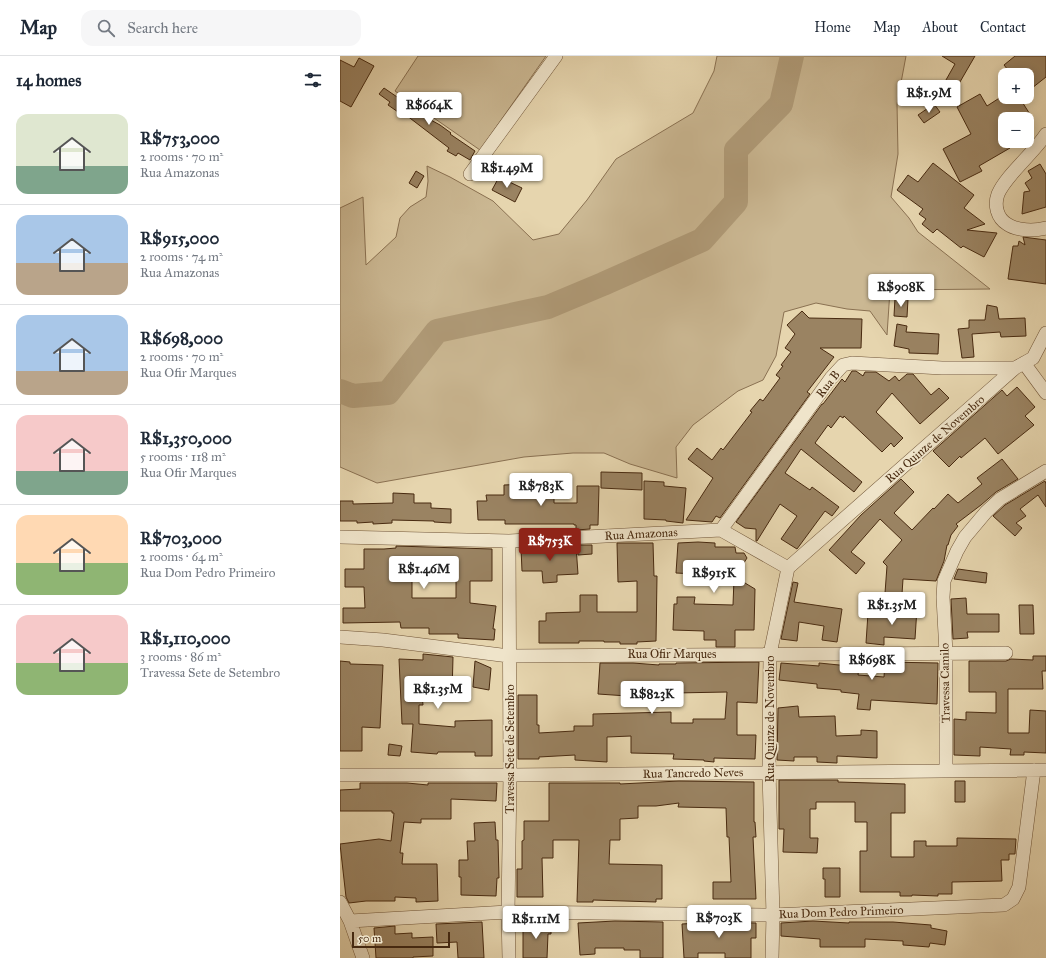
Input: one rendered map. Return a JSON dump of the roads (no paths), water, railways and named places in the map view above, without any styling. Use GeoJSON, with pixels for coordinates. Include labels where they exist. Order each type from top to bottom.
{"type":"FeatureCollection","features":[{"type":"Feature","properties":{"kind":"street"},"geometry":{"type":"LineString","coordinates":[[470,174],[556,56]]}},
{"type":"Feature","properties":{"kind":"street"},"geometry":{"type":"LineString","coordinates":[[1046,134],[1007,180],[998,194],[996,203],[997,212],[1002,220],[1011,227],[1025,230],[1046,228]]}},
{"type":"Feature","properties":{"kind":"street"},"geometry":{"type":"LineString","coordinates":[[1046,333],[1030,361],[1046,393]]}},
{"type":"Feature","properties":{"kind":"street","name":"Rua B"},"geometry":{"type":"LineString","coordinates":[[721,530],[843,365],[861,362],[942,368],[1030,361]]}},
{"type":"Feature","properties":{"kind":"street","name":"Rua Quinze de Novembro"},"geometry":{"type":"LineString","coordinates":[[772,958],[773,915],[769,772],[770,654],[788,568],[1030,361]]}},
{"type":"Feature","properties":{"kind":"street","name":"Travessa Camilo"},"geometry":{"type":"LineString","coordinates":[[946,771],[946,653],[943,597],[944,581],[957,550],[965,537],[986,512],[1000,499],[1046,471]]}},
{"type":"Feature","properties":{"kind":"street"},"geometry":{"type":"LineString","coordinates":[[721,530],[788,568]]}},
{"type":"Feature","properties":{"kind":"street","name":"Rua Amazonas"},"geometry":{"type":"LineString","coordinates":[[340,537],[509,541],[721,530]]}},
{"type":"Feature","properties":{"kind":"street","name":"Travessa Sete de Setembro"},"geometry":{"type":"LineString","coordinates":[[509,541],[509,958]]}},
{"type":"Feature","properties":{"kind":"street","name":"Rua Ofir Marques"},"geometry":{"type":"LineString","coordinates":[[340,637],[383,640],[510,656],[1006,653]]}},
{"type":"Feature","properties":{"kind":"street","name":"Rua Tancredo Neves"},"geometry":{"type":"LineString","coordinates":[[340,775],[510,775],[1040,770]]}},
{"type":"Feature","properties":{"kind":"street","name":"Rua Dom Pedro Primeiro"},"geometry":{"type":"LineString","coordinates":[[350,921],[508,912],[773,915],[1004,905],[1013,899],[1019,887],[1040,770]]}},
{"type":"Feature","properties":{"kind":"street"},"geometry":{"type":"LineString","coordinates":[[340,902],[350,921],[363,958]]}},
{"type":"Feature","properties":{"kind":"waterway"},"geometry":{"type":"LineString","coordinates":[[340,391],[353,396],[388,393],[437,331],[548,307],[702,240],[736,202],[736,150],[781,104],[792,56]]}}]}
